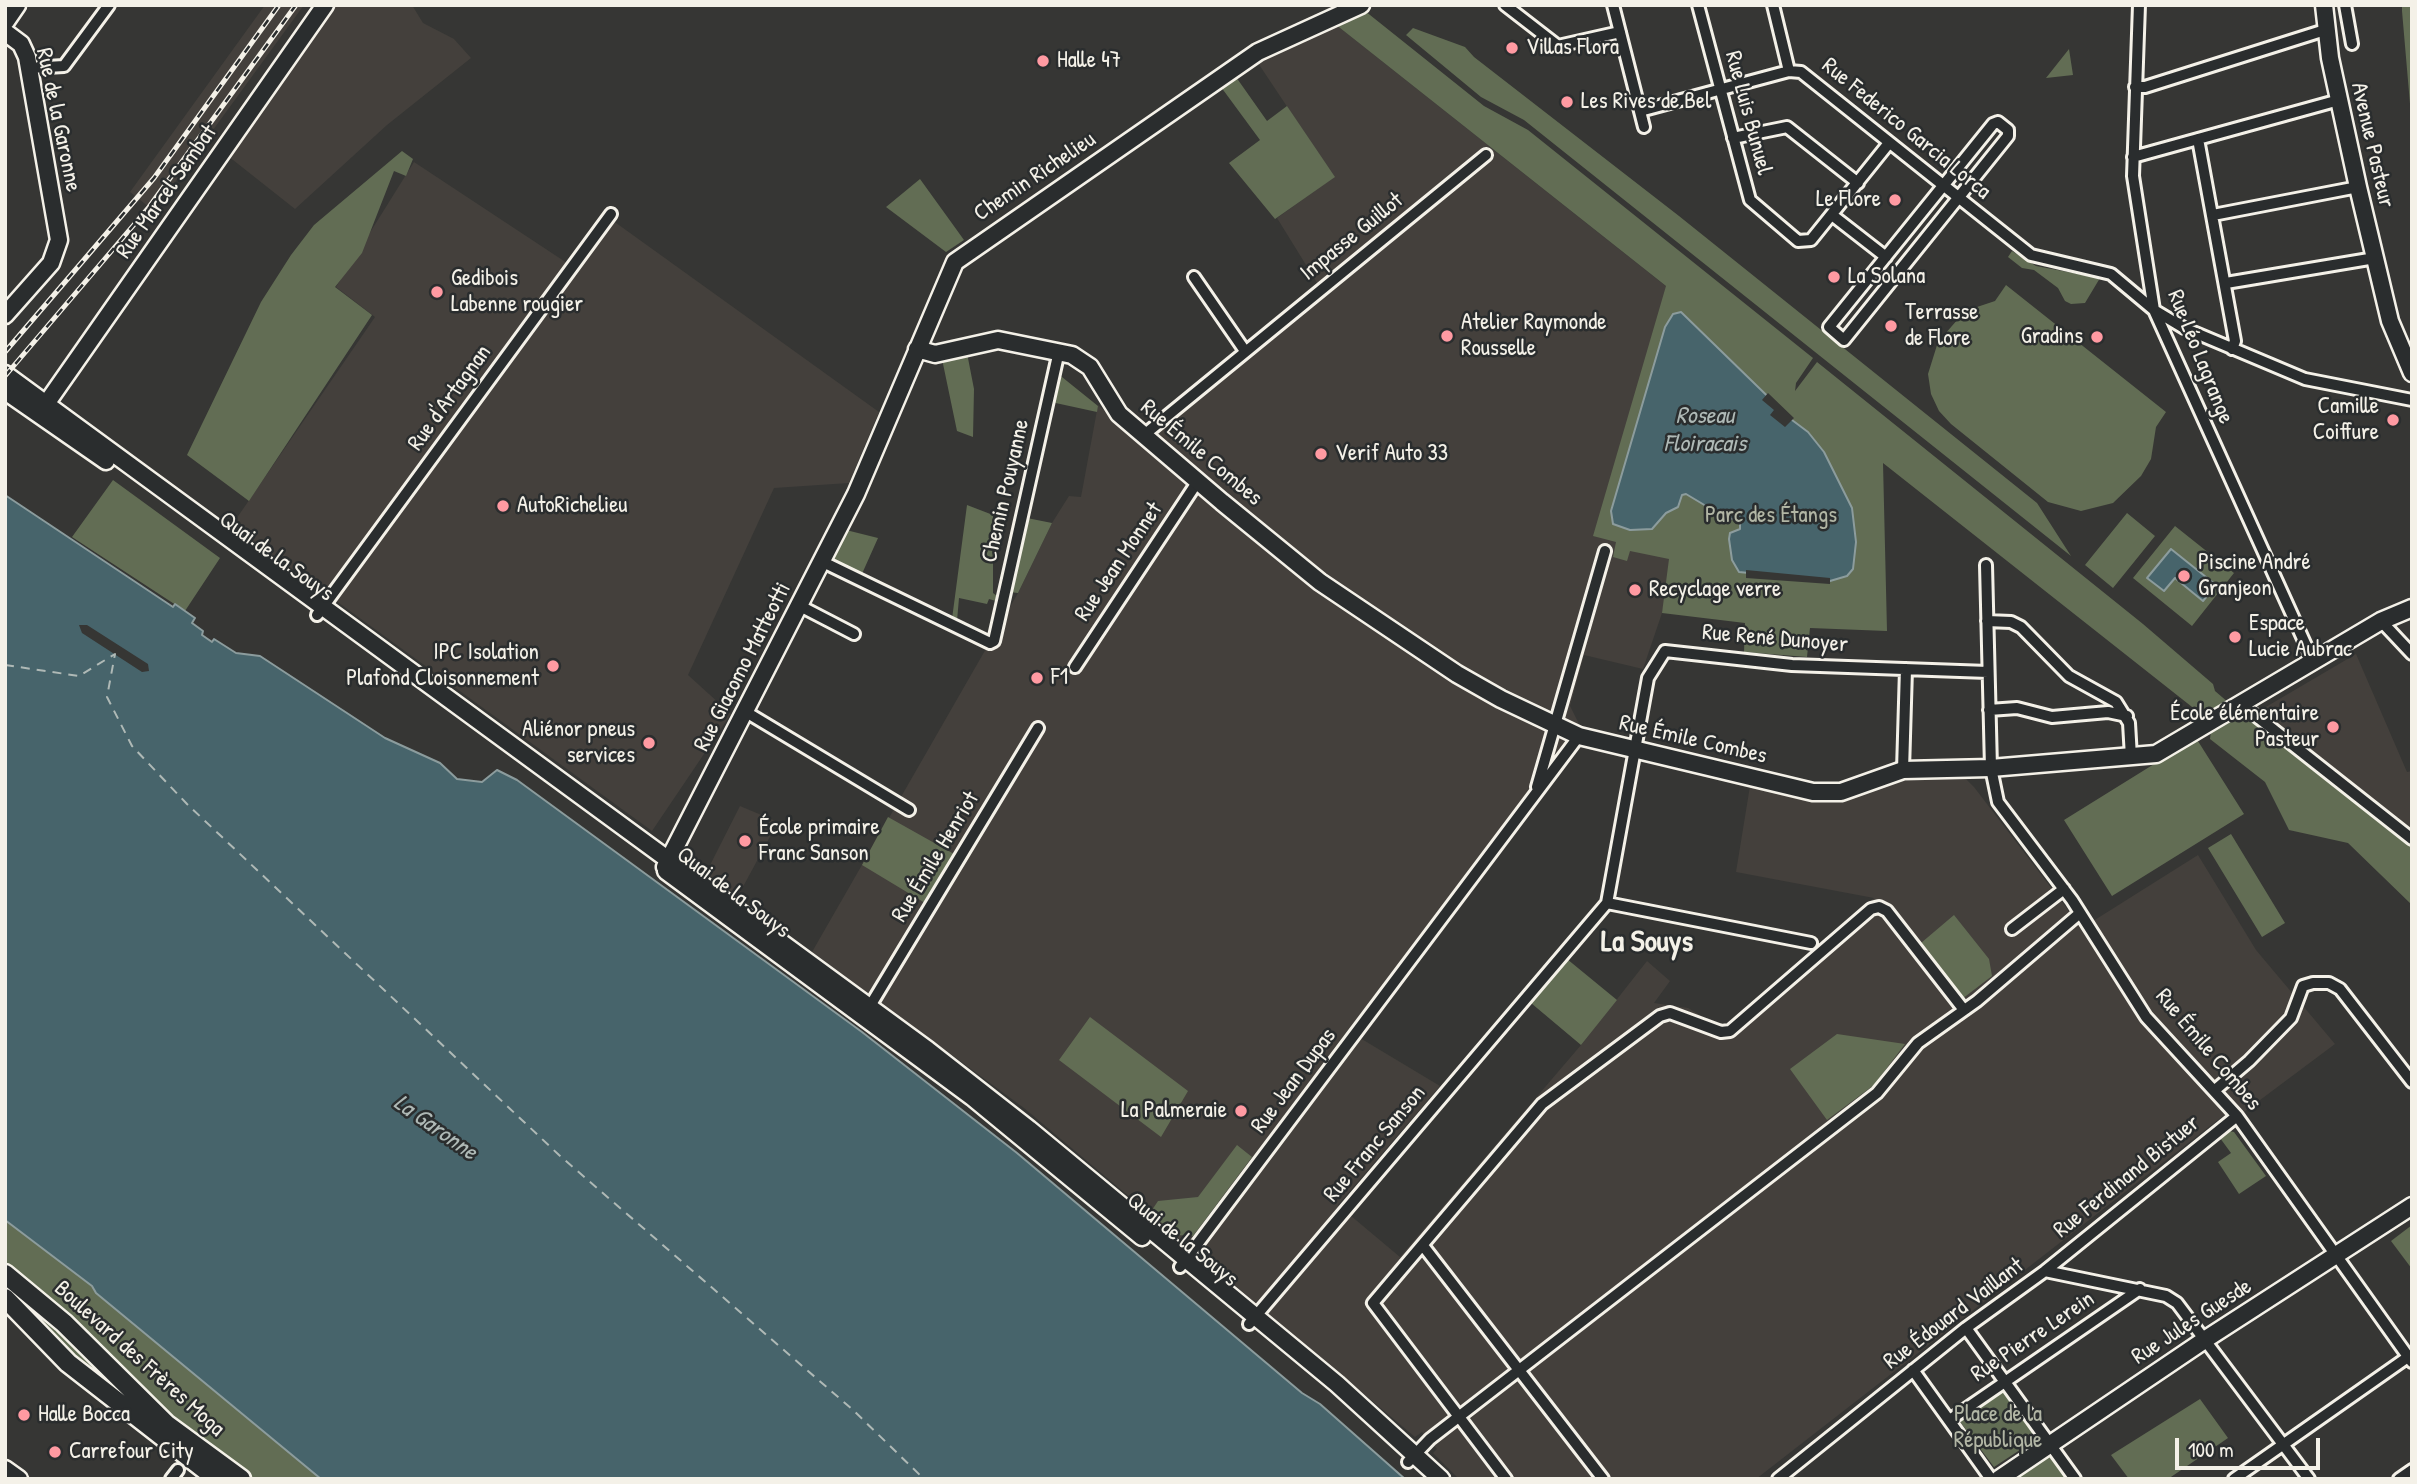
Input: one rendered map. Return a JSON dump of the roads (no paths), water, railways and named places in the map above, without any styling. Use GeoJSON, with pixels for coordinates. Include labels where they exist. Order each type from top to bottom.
{"type":"FeatureCollection","features":[{"type":"Feature","properties":{"kind":"main road"},"geometry":{"type":"LineString","coordinates":[[5,21],[16,5]]}},
{"type":"Feature","properties":{"kind":"main road","name":"Boulevard des Frères Moga"},"geometry":{"type":"LineString","coordinates":[[5,1274],[64,1323],[166,1424],[241,1479]]}},
{"type":"Feature","properties":{"kind":"main road","name":"Boulevard des Frères Moga"},"geometry":{"type":"LineString","coordinates":[[5,1298],[68,1363],[217,1479]]}},
{"type":"Feature","properties":{"kind":"street"},"geometry":{"type":"LineString","coordinates":[[29,68],[64,66],[109,5]]}},
{"type":"Feature","properties":{"kind":"street","name":"Rue Marcel Sembat"},"geometry":{"type":"LineString","coordinates":[[46,412],[325,5]]}},
{"type":"Feature","properties":{"kind":"street","name":"Chemin Richelieu"},"geometry":{"type":"LineString","coordinates":[[856,494],[951,267],[966,252],[1258,52],[1361,5]]}},
{"type":"Feature","properties":{"kind":"street"},"geometry":{"type":"LineString","coordinates":[[1505,5],[1558,46],[1620,32]]}},
{"type":"Feature","properties":{"kind":"street"},"geometry":{"type":"LineString","coordinates":[[1613,5],[1644,127]]}},
{"type":"Feature","properties":{"kind":"street","name":"Rue Luis Bunuel"},"geometry":{"type":"LineString","coordinates":[[1698,5],[1750,200],[1798,241],[1811,240],[1889,143]]}},
{"type":"Feature","properties":{"kind":"street"},"geometry":{"type":"LineString","coordinates":[[1773,5],[1789,71]]}},
{"type":"Feature","properties":{"kind":"street","name":"Rue Léo Lagrange"},"geometry":{"type":"LineString","coordinates":[[2139,5],[2133,157],[2140,234],[2154,310],[2313,661]]}},
{"type":"Feature","properties":{"kind":"street","name":"Avenue Pasteur"},"geometry":{"type":"LineString","coordinates":[[2325,5],[2325,30],[2358,187],[2390,321],[2412,373]]}},
{"type":"Feature","properties":{"kind":"street"},"geometry":{"type":"LineString","coordinates":[[2345,5],[2352,44]]}},
{"type":"Feature","properties":{"kind":"street"},"geometry":{"type":"LineString","coordinates":[[2135,87],[2145,87],[2325,30]]}},
{"type":"Feature","properties":{"kind":"street","name":"Rue de la Garonne"},"geometry":{"type":"LineString","coordinates":[[5,32],[21,44],[29,68],[59,240],[51,263],[5,315]]}},
{"type":"Feature","properties":{"kind":"street","name":"Rue Federico Garcia Lorca"},"geometry":{"type":"LineString","coordinates":[[1640,111],[1789,71],[1801,72],[2031,255],[2111,274],[2154,310]]}},
{"type":"Feature","properties":{"kind":"street"},"geometry":{"type":"LineString","coordinates":[[2133,157],[2339,100]]}},
{"type":"Feature","properties":{"kind":"street"},"geometry":{"type":"LineString","coordinates":[[1998,122],[2008,130],[2008,136],[1958,198],[1844,340],[1829,327],[1993,124],[1998,122]]}},
{"type":"Feature","properties":{"kind":"street"},"geometry":{"type":"LineString","coordinates":[[1733,138],[1787,127],[1857,183]]}},
{"type":"Feature","properties":{"kind":"street"},"geometry":{"type":"LineString","coordinates":[[2198,139],[2226,283],[2235,341],[2232,349]]}},
{"type":"Feature","properties":{"kind":"street","name":"Impasse Guillot"},"geometry":{"type":"LineString","coordinates":[[1144,435],[1486,155]]}},
{"type":"Feature","properties":{"kind":"street"},"geometry":{"type":"LineString","coordinates":[[2213,215],[2358,187]]}},
{"type":"Feature","properties":{"kind":"street","name":"Rue d'Artagnan"},"geometry":{"type":"LineString","coordinates":[[320,611],[611,214]]}},
{"type":"Feature","properties":{"kind":"street"},"geometry":{"type":"LineString","coordinates":[[1832,215],[1886,257]]}},
{"type":"Feature","properties":{"kind":"street","name":"Rue de la Garonne"},"geometry":{"type":"LineString","coordinates":[[5,301],[46,252],[56,223]]}},
{"type":"Feature","properties":{"kind":"street"},"geometry":{"type":"LineString","coordinates":[[2226,283],[2375,258]]}},
{"type":"Feature","properties":{"kind":"street"},"geometry":{"type":"LineString","coordinates":[[1194,276],[1245,351]]}},
{"type":"Feature","properties":{"kind":"street"},"geometry":{"type":"LineString","coordinates":[[2154,310],[2232,349],[2305,379],[2412,400]]}},
{"type":"Feature","properties":{"kind":"street","name":"Rue Émile Combes"},"geometry":{"type":"LineString","coordinates":[[917,349],[935,354],[998,340],[1059,351],[1090,368],[1119,414],[1320,582],[1457,674],[1579,736],[1634,752],[1827,794],[1903,770],[1990,768],[1998,802],[2064,889],[2146,1017],[2236,1116],[2410,1359]]}},
{"type":"Feature","properties":{"kind":"street","name":"Chemin Pouyanne"},"geometry":{"type":"LineString","coordinates":[[823,562],[990,643],[994,641],[1059,351]]}},
{"type":"Feature","properties":{"kind":"street"},"geometry":{"type":"LineString","coordinates":[[5,374],[46,412]]}},
{"type":"Feature","properties":{"kind":"street","name":"Quai de la Souys"},"geometry":{"type":"LineString","coordinates":[[6,391],[46,412],[867,1012],[1184,1263],[1412,1458],[1441,1479]]}},
{"type":"Feature","properties":{"kind":"street","name":"Rue Jean Monnet"},"geometry":{"type":"LineString","coordinates":[[1075,667],[1198,481]]}},
{"type":"Feature","properties":{"kind":"street","name":"Rue Giacomo Matteotti"},"geometry":{"type":"LineString","coordinates":[[666,864],[856,494]]}},
{"type":"Feature","properties":{"kind":"street"},"geometry":{"type":"LineString","coordinates":[[1535,792],[1605,551]]}},
{"type":"Feature","properties":{"kind":"street"},"geometry":{"type":"LineString","coordinates":[[1986,565],[1990,768],[2131,757],[2165,750],[2381,621],[2412,608]]}},
{"type":"Feature","properties":{"kind":"street"},"geometry":{"type":"LineString","coordinates":[[800,606],[854,634]]}},
{"type":"Feature","properties":{"kind":"street"},"geometry":{"type":"LineString","coordinates":[[1987,621],[2021,627],[2064,672],[2084,686],[2107,695],[2127,716],[2131,757]]}},
{"type":"Feature","properties":{"kind":"street"},"geometry":{"type":"LineString","coordinates":[[2381,621],[2412,654]]}},
{"type":"Feature","properties":{"kind":"street","name":"Rue René Dunoyer"},"geometry":{"type":"LineString","coordinates":[[1634,752],[1648,678],[1665,651],[1792,665],[1988,672]]}},
{"type":"Feature","properties":{"kind":"street"},"geometry":{"type":"LineString","coordinates":[[1903,770],[1906,669]]}},
{"type":"Feature","properties":{"kind":"street"},"geometry":{"type":"LineString","coordinates":[[2241,704],[2412,839]]}},
{"type":"Feature","properties":{"kind":"street"},"geometry":{"type":"LineString","coordinates":[[1989,710],[2017,708],[2052,717],[2108,712],[2127,716]]}},
{"type":"Feature","properties":{"kind":"street"},"geometry":{"type":"LineString","coordinates":[[746,712],[909,810]]}},
{"type":"Feature","properties":{"kind":"street","name":"Rue Émile Henriot"},"geometry":{"type":"LineString","coordinates":[[867,1012],[1038,728]]}},
{"type":"Feature","properties":{"kind":"street","name":"Rue Jean Dupas"},"geometry":{"type":"LineString","coordinates":[[1184,1263],[1579,736]]}},
{"type":"Feature","properties":{"kind":"street"},"geometry":{"type":"LineString","coordinates":[[1634,752],[1607,903],[1811,943]]}},
{"type":"Feature","properties":{"kind":"street"},"geometry":{"type":"LineString","coordinates":[[2012,929],[2064,889]]}},
{"type":"Feature","properties":{"kind":"street","name":"Rue Franc Sanson"},"geometry":{"type":"LineString","coordinates":[[1252,1320],[1607,903]]}},
{"type":"Feature","properties":{"kind":"street"},"geometry":{"type":"LineString","coordinates":[[1506,1479],[1373,1303],[1424,1247],[1542,1104],[1660,1016],[1670,1013],[1720,1032],[1730,1031],[1871,909],[1879,907],[1887,911],[1964,1010]]}},
{"type":"Feature","properties":{"kind":"street"},"geometry":{"type":"LineString","coordinates":[[1412,1458],[1430,1440],[1520,1369],[1877,1093],[1918,1042],[1964,1010],[2080,913]]}},
{"type":"Feature","properties":{"kind":"street"},"geometry":{"type":"LineString","coordinates":[[2215,1090],[2291,1018],[2303,986],[2314,983],[2329,983],[2340,989],[2412,1082]]}},
{"type":"Feature","properties":{"kind":"street","name":"Rue Ferdinand Bistuer"},"geometry":{"type":"LineString","coordinates":[[2045,1271],[2236,1116]]}},
{"type":"Feature","properties":{"kind":"street","name":"Rue Jules Guesde"},"geometry":{"type":"LineString","coordinates":[[1999,1479],[2206,1339],[2412,1206]]}},
{"type":"Feature","properties":{"kind":"street"},"geometry":{"type":"LineString","coordinates":[[1424,1247],[1603,1479]]}},
{"type":"Feature","properties":{"kind":"street","name":"Rue Édouard Vaillant"},"geometry":{"type":"LineString","coordinates":[[1778,1479],[1966,1328],[2045,1271],[2140,1289],[2166,1296],[2176,1303],[2206,1339],[2309,1479]]}},
{"type":"Feature","properties":{"kind":"street","name":"Rue Pierre Lerein"},"geometry":{"type":"LineString","coordinates":[[1951,1419],[2140,1289]]}},
{"type":"Feature","properties":{"kind":"street"},"geometry":{"type":"LineString","coordinates":[[1966,1328],[2075,1479]]}},
{"type":"Feature","properties":{"kind":"street"},"geometry":{"type":"LineString","coordinates":[[2234,1479],[2410,1359]]}},
{"type":"Feature","properties":{"kind":"street"},"geometry":{"type":"LineString","coordinates":[[1913,1370],[1951,1419],[1991,1479]]}},
{"type":"Feature","properties":{"kind":"street","name":"Quai de la Souys"},"geometry":{"type":"LineString","coordinates":[[1412,1458],[1427,1479]]}},
{"type":"Feature","properties":{"kind":"street"},"geometry":{"type":"LineString","coordinates":[[2399,1479],[2412,1470]]}},
{"type":"Feature","properties":{"kind":"water","name":"Roseau Floiracais"},"geometry":{"type":"Polygon","coordinates":[[[1681,312],[1792,420],[1808,432],[1824,452],[1852,508],[1856,542],[1853,569],[1847,576],[1830,581],[1739,572],[1732,560],[1729,539],[1730,533],[1740,529],[1740,520],[1726,518],[1686,494],[1682,495],[1678,507],[1666,513],[1652,529],[1630,530],[1613,524],[1611,511],[1665,327],[1673,314],[1681,312]]]}},
{"type":"Feature","properties":{"kind":"water","name":"La Garonne"},"geometry":{"type":"Polygon","coordinates":[[[5,495],[173,607],[175,604],[195,618],[192,623],[212,642],[214,639],[236,653],[260,656],[385,738],[440,763],[457,779],[482,782],[497,770],[517,780],[862,1032],[1017,1153],[1302,1393],[1320,1404],[1405,1479],[321,1479],[96,1293],[92,1286],[5,1220],[5,495]]]}},
{"type":"Feature","properties":{"kind":"water"},"geometry":{"type":"Polygon","coordinates":[[[2171,549],[2216,585],[2203,601],[2175,578],[2164,591],[2147,578],[2171,549]]]}},
{"type":"Feature","properties":{"kind":"railway"},"geometry":{"type":"LineString","coordinates":[[5,352],[154,178],[279,5]]}},
{"type":"Feature","properties":{"kind":"railway"},"geometry":{"type":"LineString","coordinates":[[5,376],[149,207],[296,5]]}},
{"type":"Feature","properties":{"kind":"place","name":"Villas Flora"},"geometry":{"type":"Point","coordinates":[1512,48]}},
{"type":"Feature","properties":{"kind":"place","name":"Halle 47"},"geometry":{"type":"Point","coordinates":[1043,61]}},
{"type":"Feature","properties":{"kind":"place","name":"Les Rives de Bel"},"geometry":{"type":"Point","coordinates":[1567,102]}},
{"type":"Feature","properties":{"kind":"place","name":"Le Flore"},"geometry":{"type":"Point","coordinates":[1895,200]}},
{"type":"Feature","properties":{"kind":"place","name":"La Solana"},"geometry":{"type":"Point","coordinates":[1834,277]}},
{"type":"Feature","properties":{"kind":"place","name":"Gedibois Labenne rougier"},"geometry":{"type":"Point","coordinates":[437,292]}},
{"type":"Feature","properties":{"kind":"place","name":"Terrasse de Flore"},"geometry":{"type":"Point","coordinates":[1891,326]}},
{"type":"Feature","properties":{"kind":"place","name":"Atelier Raymonde Rousselle"},"geometry":{"type":"Point","coordinates":[1447,336]}},
{"type":"Feature","properties":{"kind":"place","name":"Gradins"},"geometry":{"type":"Point","coordinates":[2097,337]}},
{"type":"Feature","properties":{"kind":"place","name":"Camille Coiffure"},"geometry":{"type":"Point","coordinates":[2393,420]}},
{"type":"Feature","properties":{"kind":"place","name":"Verif Auto 33"},"geometry":{"type":"Point","coordinates":[1321,454]}},
{"type":"Feature","properties":{"kind":"place","name":"AutoRichelieu"},"geometry":{"type":"Point","coordinates":[503,506]}},
{"type":"Feature","properties":{"kind":"place","name":"Piscine André Granjeon"},"geometry":{"type":"Point","coordinates":[2184,576]}},
{"type":"Feature","properties":{"kind":"place","name":"Recyclage verre"},"geometry":{"type":"Point","coordinates":[1635,590]}},
{"type":"Feature","properties":{"kind":"place","name":"Espace Lucie Aubrac"},"geometry":{"type":"Point","coordinates":[2235,637]}},
{"type":"Feature","properties":{"kind":"place","name":"IPC Isolation Plafond Cloisonnement"},"geometry":{"type":"Point","coordinates":[553,666]}},
{"type":"Feature","properties":{"kind":"place","name":"F1"},"geometry":{"type":"Point","coordinates":[1037,678]}},
{"type":"Feature","properties":{"kind":"place","name":"École élémentaire Pasteur"},"geometry":{"type":"Point","coordinates":[2333,727]}},
{"type":"Feature","properties":{"kind":"place","name":"Aliénor pneus services"},"geometry":{"type":"Point","coordinates":[649,743]}},
{"type":"Feature","properties":{"kind":"place","name":"École primaire Franc Sanson"},"geometry":{"type":"Point","coordinates":[745,841]}},
{"type":"Feature","properties":{"kind":"place","name":"La Palmeraie"},"geometry":{"type":"Point","coordinates":[1241,1111]}},
{"type":"Feature","properties":{"kind":"place","name":"Halle Bocca"},"geometry":{"type":"Point","coordinates":[24,1415]}},
{"type":"Feature","properties":{"kind":"place","name":"Carrefour City"},"geometry":{"type":"Point","coordinates":[55,1452]}},
{"type":"Feature","properties":{"kind":"district","name":"La Souys"},"geometry":{"type":"Point","coordinates":[1647,943]}},
{"type":"Feature","properties":{"kind":"park label","name":"Parc des Étangs"},"geometry":{"type":"Point","coordinates":[1771,516]}},
{"type":"Feature","properties":{"kind":"park label","name":"Place de la République"},"geometry":{"type":"Point","coordinates":[1998,1428]}}]}
